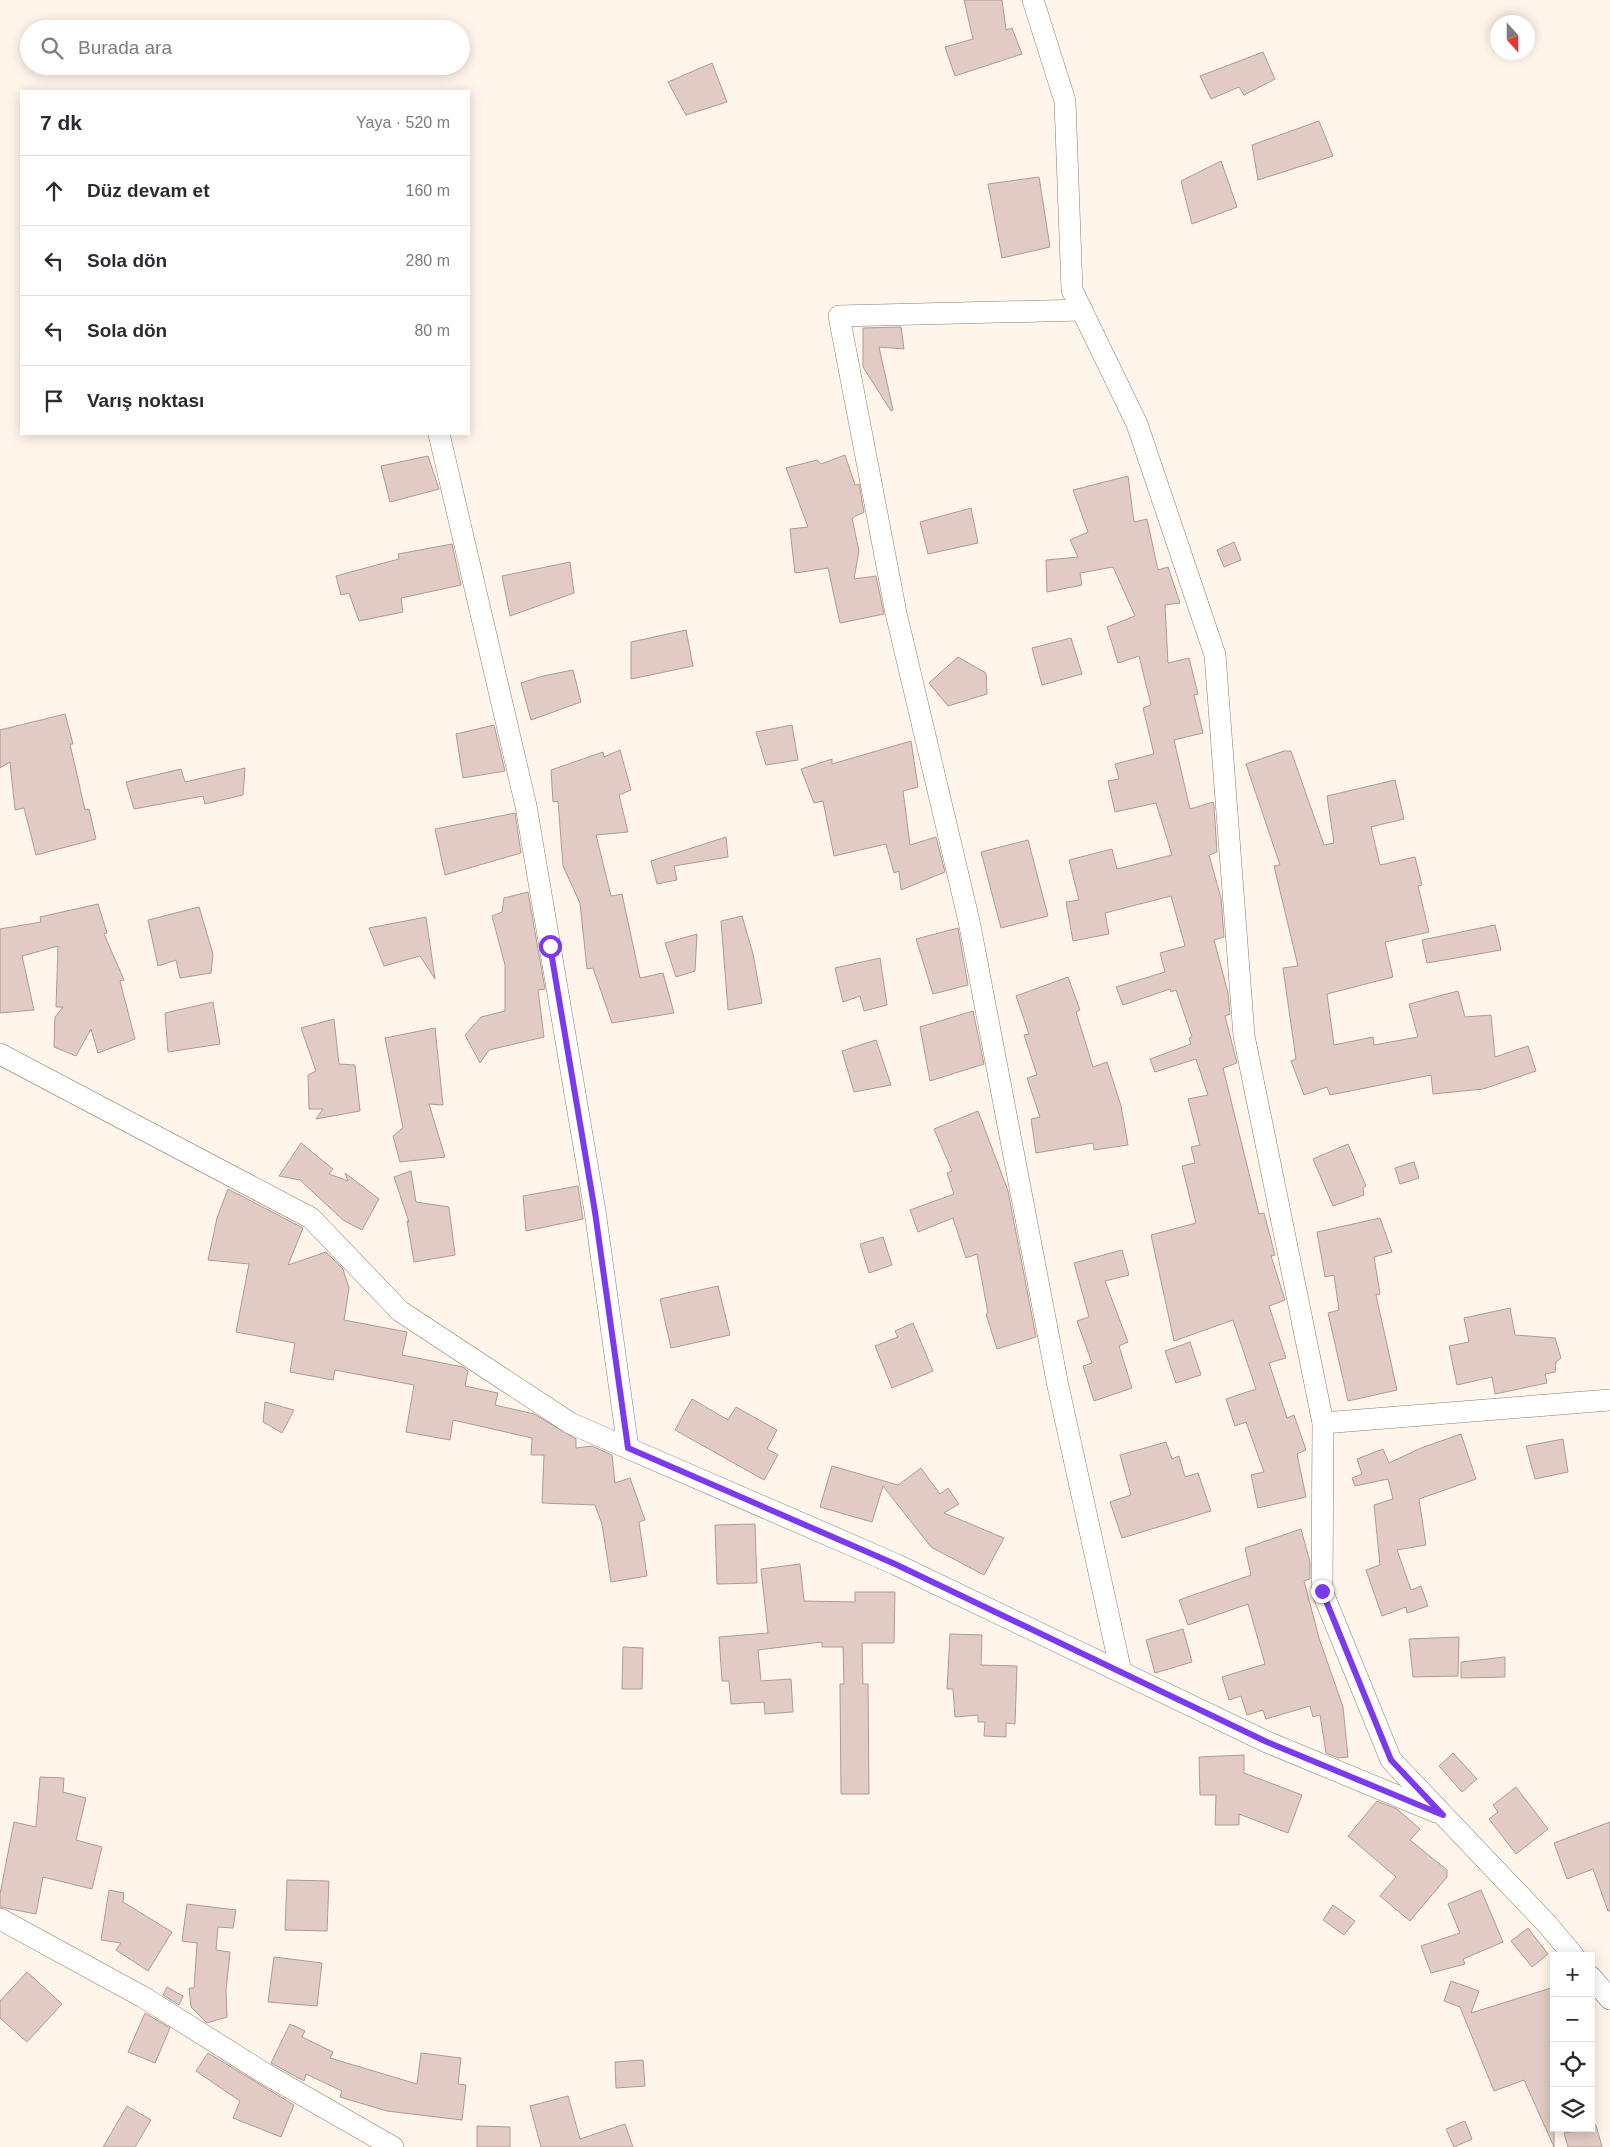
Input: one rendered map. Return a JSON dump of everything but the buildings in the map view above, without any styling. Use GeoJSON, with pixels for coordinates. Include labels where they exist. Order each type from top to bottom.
{"type":"FeatureCollection","features":[{"type":"Feature","properties":{"kind":"street"},"geometry":{"type":"LineString","coordinates":[[1032,0],[1065,101],[1072,290],[1137,424],[1216,655],[1244,1036],[1323,1423],[1322,1591],[1391,1760],[1547,1924],[1571,1952]]}},
{"type":"Feature","properties":{"kind":"street"},"geometry":{"type":"LineString","coordinates":[[1082,310],[839,316],[896,613],[969,921],[1058,1386],[1121,1672]]}},
{"type":"Feature","properties":{"kind":"street"},"geometry":{"type":"LineString","coordinates":[[439,435],[526,806],[595,1212],[628,1448]]}},
{"type":"Feature","properties":{"kind":"street"},"geometry":{"type":"LineString","coordinates":[[0,1054],[311,1218],[400,1311],[570,1423],[895,1564],[1267,1742],[1443,1815]]}},
{"type":"Feature","properties":{"kind":"street"},"geometry":{"type":"LineString","coordinates":[[1323,1423],[1610,1400]]}},
{"type":"Feature","properties":{"kind":"street"},"geometry":{"type":"LineString","coordinates":[[0,1919],[144,1997],[264,2073],[393,2147]]}},
{"type":"Feature","properties":{"kind":"street"},"geometry":{"type":"LineString","coordinates":[[1595,1982],[1610,1999]]}},
{"type":"Feature","properties":{"kind":"route"},"geometry":{"type":"LineString","coordinates":[[550,946],[595,1212],[628,1448],[895,1564],[1267,1742],[1443,1815],[1391,1760],[1322,1591]]}}]}
